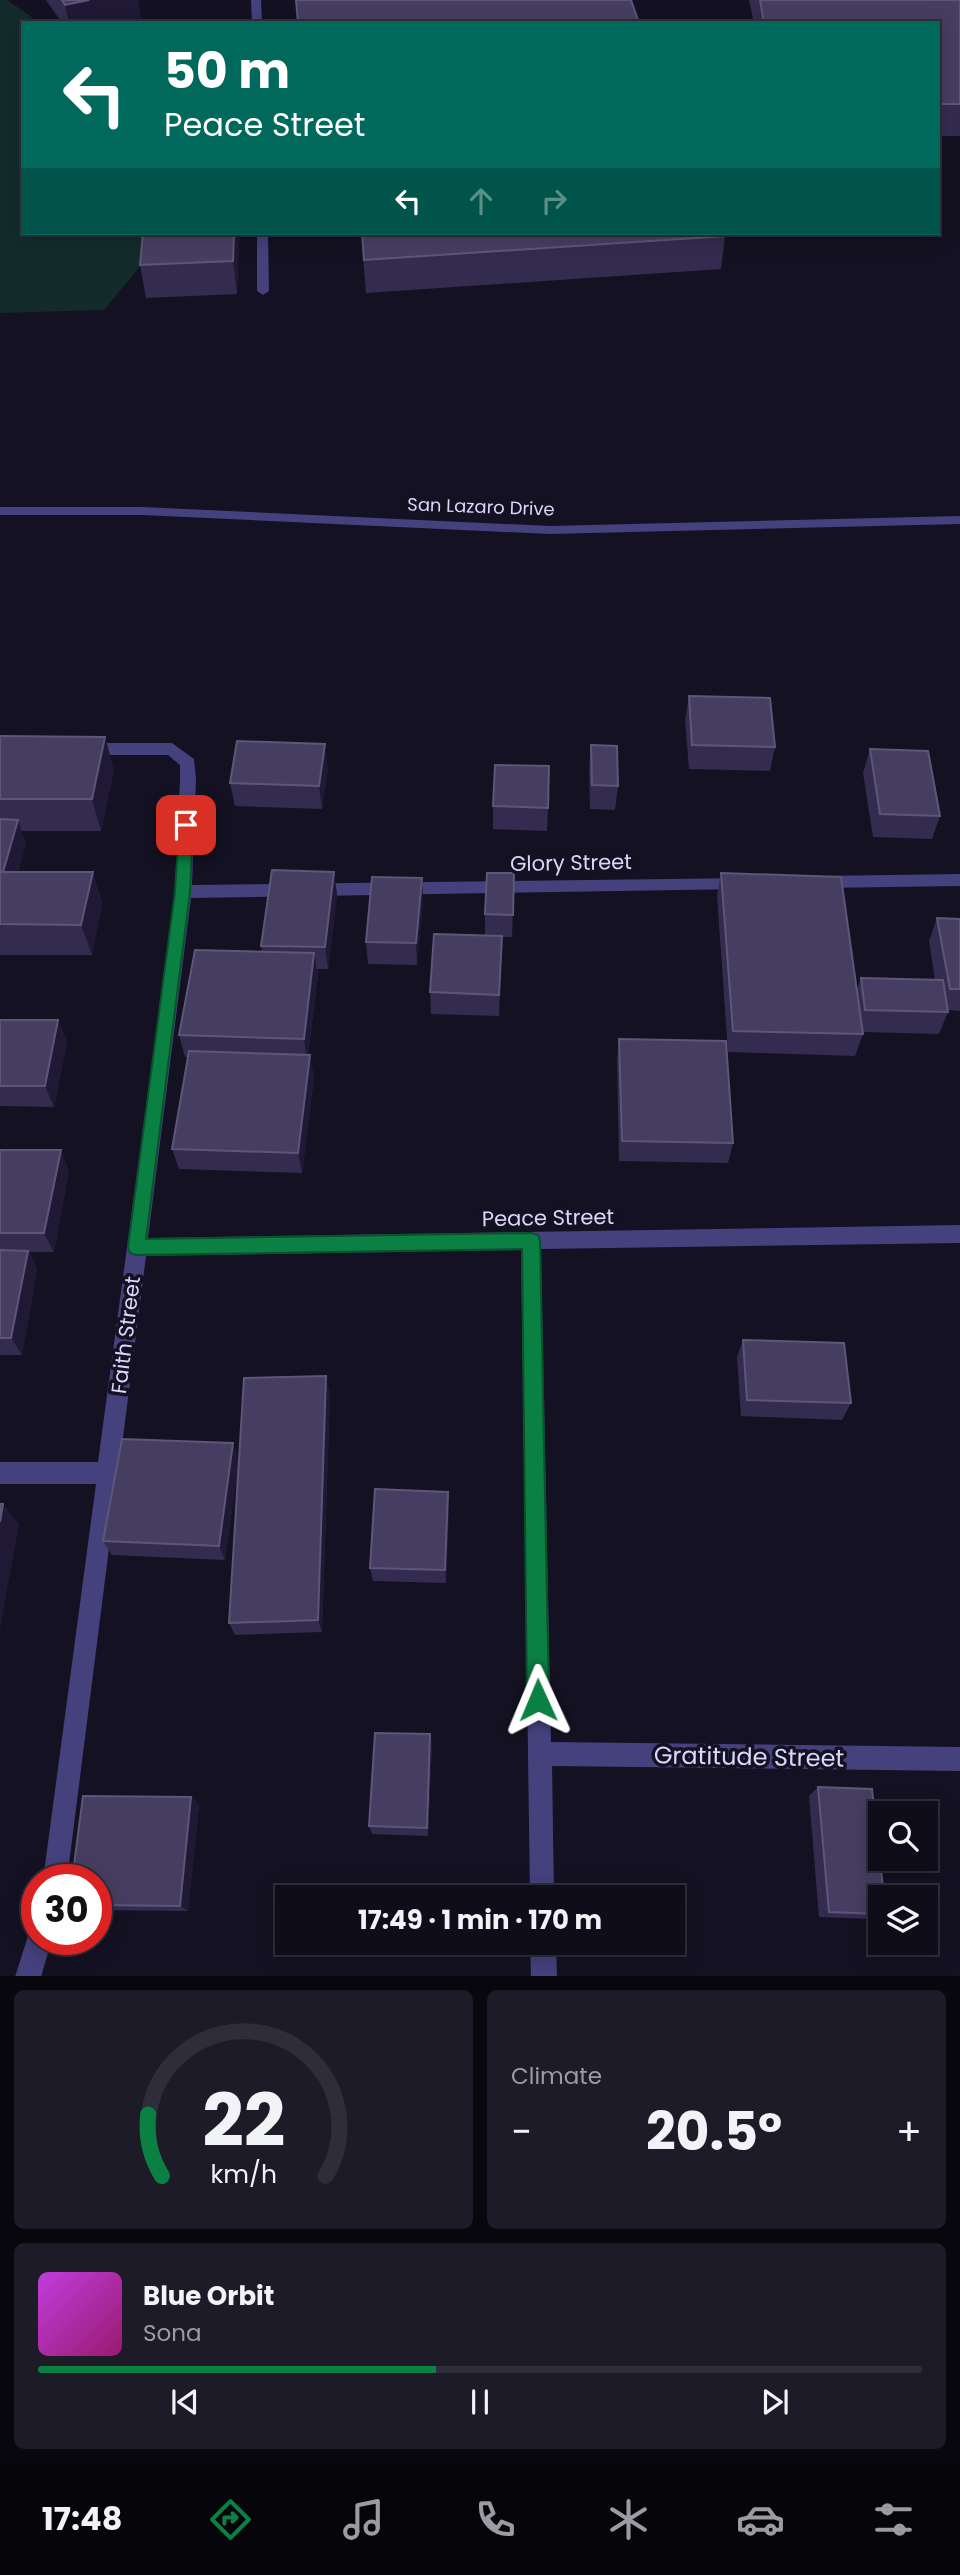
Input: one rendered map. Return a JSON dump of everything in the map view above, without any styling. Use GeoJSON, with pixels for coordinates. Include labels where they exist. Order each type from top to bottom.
{"type":"FeatureCollection","features":[{"type":"Feature","properties":{"kind":"street"},"geometry":{"type":"LineString","coordinates":[[256,0],[257,21]]}},
{"type":"Feature","properties":{"kind":"street"},"geometry":{"type":"LineString","coordinates":[[262,235],[263,291]]}},
{"type":"Feature","properties":{"kind":"street","name":"San Lazaro Drive"},"geometry":{"type":"LineString","coordinates":[[0,511],[142,511],[550,530],[960,520]]}},
{"type":"Feature","properties":{"kind":"street","name":"Faith Street"},"geometry":{"type":"LineString","coordinates":[[57,1864],[183,892],[188,764],[172,749],[66,750]]}},
{"type":"Feature","properties":{"kind":"street"},"geometry":{"type":"LineString","coordinates":[[809,882],[960,880]]}},
{"type":"Feature","properties":{"kind":"street","name":"Glory Street"},"geometry":{"type":"LineString","coordinates":[[183,892],[754,883]]}},
{"type":"Feature","properties":{"kind":"street","name":"Peace Street"},"geometry":{"type":"LineString","coordinates":[[136,1247],[960,1234]]}},
{"type":"Feature","properties":{"kind":"street"},"geometry":{"type":"LineString","coordinates":[[531,1241],[542,1885]]}},
{"type":"Feature","properties":{"kind":"street"},"geometry":{"type":"LineString","coordinates":[[0,1473],[108,1473]]}},
{"type":"Feature","properties":{"kind":"street","name":"Gratitude Street"},"geometry":{"type":"LineString","coordinates":[[539,1754],[960,1759]]}},
{"type":"Feature","properties":{"kind":"street"},"geometry":{"type":"LineString","coordinates":[[28,1976],[34,1955]]}},
{"type":"Feature","properties":{"kind":"street"},"geometry":{"type":"LineString","coordinates":[[543,1955],[544,1976]]}},
{"type":"Feature","properties":{"kind":"green space"},"geometry":{"type":"Polygon","coordinates":[[[0,0],[7,0],[37,21],[21,21],[21,235],[144,235],[142,264],[104,310],[0,313],[0,0]]]}},
{"type":"Feature","properties":{"kind":"building"},"geometry":{"type":"Polygon","coordinates":[[[62,0],[89,0],[65,5],[62,0]]]}},
{"type":"Feature","properties":{"kind":"building"},"geometry":{"type":"Polygon","coordinates":[[[296,0],[631,0],[638,21],[298,21],[296,0]]]}},
{"type":"Feature","properties":{"kind":"building"},"geometry":{"type":"Polygon","coordinates":[[[760,0],[960,0],[960,104],[940,104],[940,21],[764,21],[760,0]]]}},
{"type":"Feature","properties":{"kind":"building"},"geometry":{"type":"Polygon","coordinates":[[[143,235],[234,235],[233,261],[140,265],[143,235]]]}},
{"type":"Feature","properties":{"kind":"building"},"geometry":{"type":"Polygon","coordinates":[[[362,235],[725,235],[725,236],[364,260],[362,235]]]}},
{"type":"Feature","properties":{"kind":"building"},"geometry":{"type":"Polygon","coordinates":[[[689,696],[770,698],[775,747],[692,745],[689,696]]]}},
{"type":"Feature","properties":{"kind":"building"},"geometry":{"type":"Polygon","coordinates":[[[0,736],[105,737],[92,799],[0,799],[0,736]]]}},
{"type":"Feature","properties":{"kind":"building"},"geometry":{"type":"Polygon","coordinates":[[[237,741],[325,744],[319,786],[230,783],[237,741]]]}},
{"type":"Feature","properties":{"kind":"building"},"geometry":{"type":"Polygon","coordinates":[[[591,745],[617,746],[618,786],[592,785],[591,745]]]}},
{"type":"Feature","properties":{"kind":"building"},"geometry":{"type":"Polygon","coordinates":[[[870,749],[928,751],[940,816],[880,814],[870,749]]]}},
{"type":"Feature","properties":{"kind":"building"},"geometry":{"type":"Polygon","coordinates":[[[495,765],[549,766],[548,808],[493,806],[495,765]]]}},
{"type":"Feature","properties":{"kind":"building"},"geometry":{"type":"Polygon","coordinates":[[[0,819],[18,820],[3,872],[0,872],[0,819]]]}},
{"type":"Feature","properties":{"kind":"building"},"geometry":{"type":"Polygon","coordinates":[[[272,870],[334,872],[325,947],[261,946],[272,870]]]}},
{"type":"Feature","properties":{"kind":"building"},"geometry":{"type":"Polygon","coordinates":[[[0,872],[93,872],[81,925],[0,924],[0,872]]]}},
{"type":"Feature","properties":{"kind":"building"},"geometry":{"type":"Polygon","coordinates":[[[487,873],[514,873],[513,915],[485,914],[487,873]]]}},
{"type":"Feature","properties":{"kind":"building"},"geometry":{"type":"Polygon","coordinates":[[[721,873],[841,877],[863,1034],[733,1031],[721,873]]]}},
{"type":"Feature","properties":{"kind":"building"},"geometry":{"type":"Polygon","coordinates":[[[372,877],[422,878],[416,943],[366,942],[372,877]]]}},
{"type":"Feature","properties":{"kind":"building"},"geometry":{"type":"Polygon","coordinates":[[[937,918],[960,919],[960,989],[950,989],[937,918]]]}},
{"type":"Feature","properties":{"kind":"building"},"geometry":{"type":"Polygon","coordinates":[[[434,934],[502,936],[499,995],[430,992],[434,934]]]}},
{"type":"Feature","properties":{"kind":"building"},"geometry":{"type":"Polygon","coordinates":[[[195,950],[314,953],[304,1039],[179,1035],[195,950]]]}},
{"type":"Feature","properties":{"kind":"building"},"geometry":{"type":"Polygon","coordinates":[[[861,978],[943,980],[948,1012],[865,1010],[861,978]]]}},
{"type":"Feature","properties":{"kind":"building"},"geometry":{"type":"Polygon","coordinates":[[[0,1020],[58,1020],[45,1086],[0,1086],[0,1020]]]}},
{"type":"Feature","properties":{"kind":"building"},"geometry":{"type":"Polygon","coordinates":[[[619,1039],[726,1041],[733,1143],[622,1141],[619,1039]]]}},
{"type":"Feature","properties":{"kind":"building"},"geometry":{"type":"Polygon","coordinates":[[[189,1051],[310,1055],[298,1153],[172,1149],[189,1051]]]}},
{"type":"Feature","properties":{"kind":"building"},"geometry":{"type":"Polygon","coordinates":[[[0,1150],[61,1150],[44,1233],[0,1233],[0,1150]]]}},
{"type":"Feature","properties":{"kind":"building"},"geometry":{"type":"Polygon","coordinates":[[[0,1250],[28,1251],[11,1338],[0,1338],[0,1250]]]}},
{"type":"Feature","properties":{"kind":"building"},"geometry":{"type":"Polygon","coordinates":[[[743,1340],[844,1343],[851,1403],[747,1400],[743,1340]]]}},
{"type":"Feature","properties":{"kind":"building"},"geometry":{"type":"Polygon","coordinates":[[[326,1376],[318,1620],[229,1623],[244,1378],[326,1376]]]}},
{"type":"Feature","properties":{"kind":"building"},"geometry":{"type":"Polygon","coordinates":[[[122,1439],[233,1443],[219,1546],[103,1541],[122,1439]]]}},
{"type":"Feature","properties":{"kind":"building"},"geometry":{"type":"Polygon","coordinates":[[[375,1489],[448,1492],[445,1570],[370,1568],[375,1489]]]}},
{"type":"Feature","properties":{"kind":"building"},"geometry":{"type":"Polygon","coordinates":[[[375,1733],[430,1734],[427,1828],[369,1826],[375,1733]]]}},
{"type":"Feature","properties":{"kind":"building"},"geometry":{"type":"Polygon","coordinates":[[[818,1787],[872,1789],[873,1801],[868,1801],[868,1871],[881,1871],[883,1885],[868,1885],[868,1914],[829,1912],[818,1787]]]}},
{"type":"Feature","properties":{"kind":"building"},"geometry":{"type":"Polygon","coordinates":[[[83,1796],[191,1797],[180,1906],[112,1905],[112,1864],[74,1864],[83,1796]]]}},
{"type":"Feature","properties":{"kind":"route"},"geometry":{"type":"LineString","coordinates":[[186,825],[183,892],[136,1247],[531,1241],[538,1700]]}}]}
